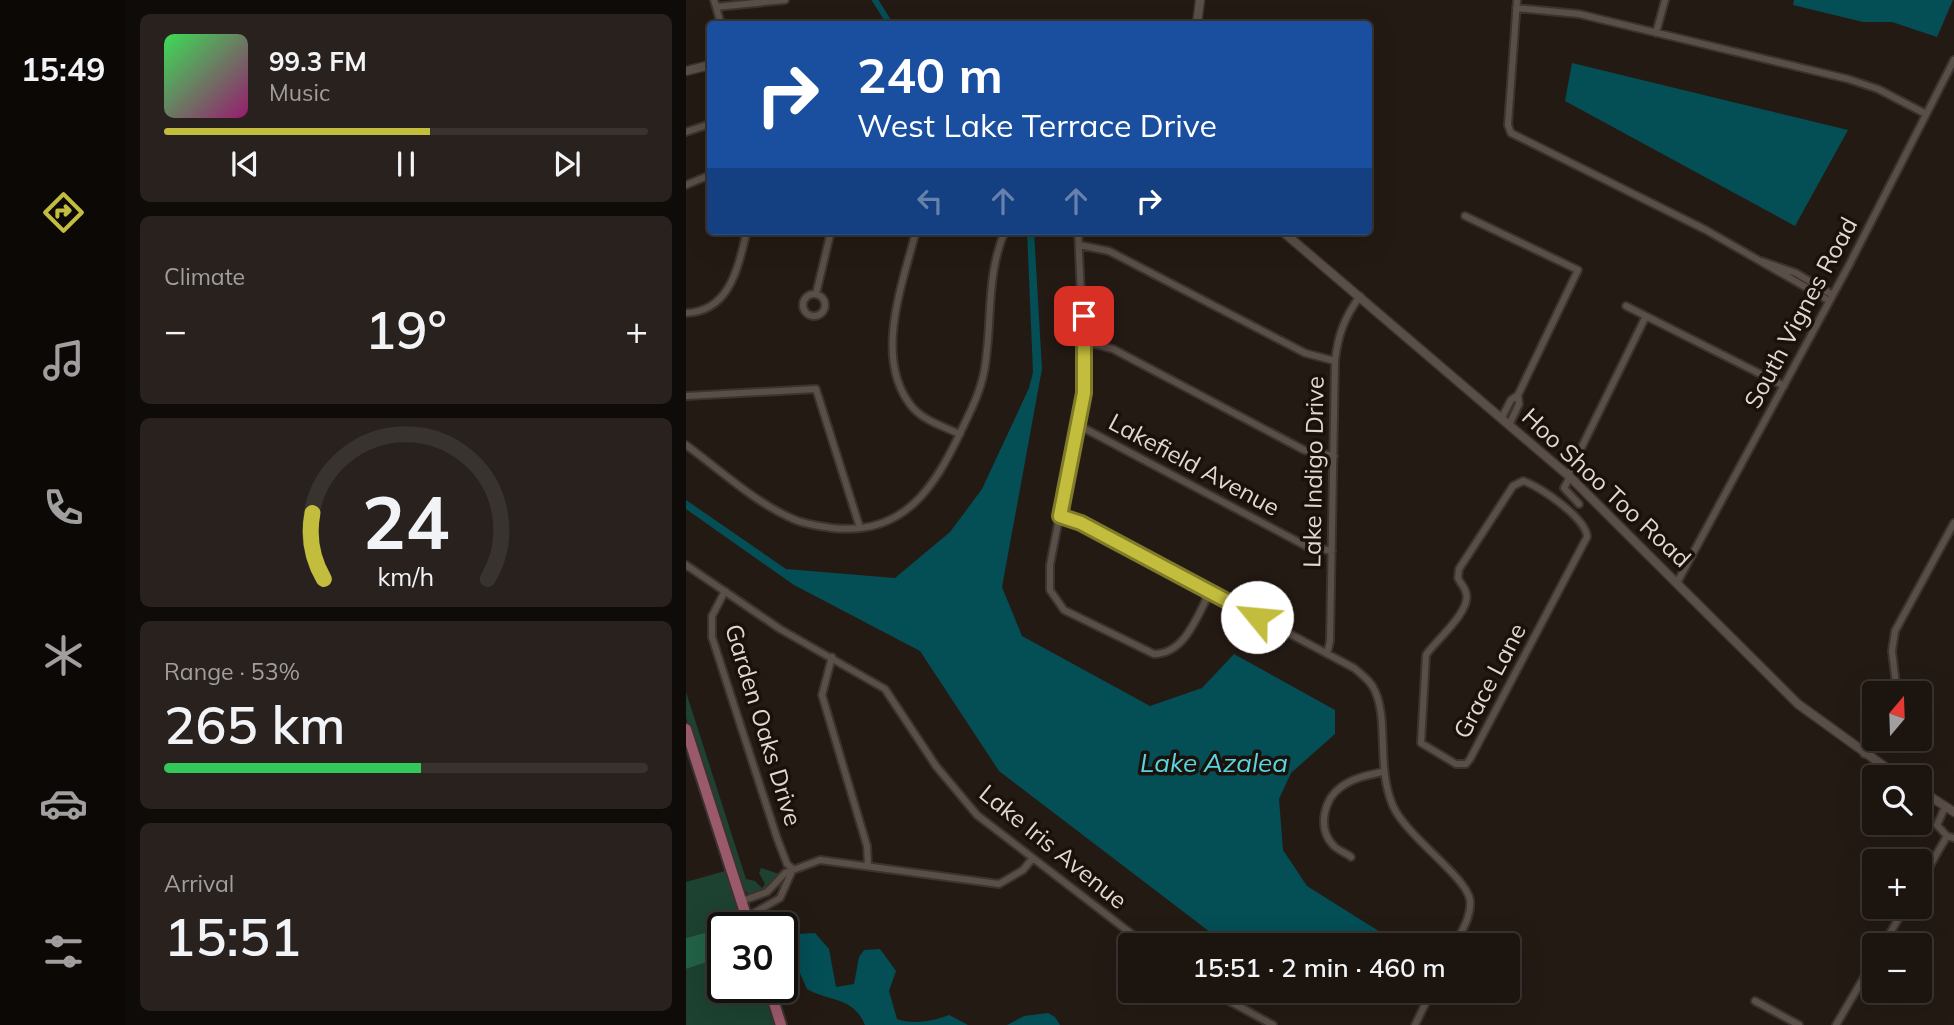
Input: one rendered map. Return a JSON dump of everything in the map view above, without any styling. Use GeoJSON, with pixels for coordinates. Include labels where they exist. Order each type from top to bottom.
{"type":"FeatureCollection","features":[{"type":"Feature","properties":{"kind":"main road"},"geometry":{"type":"LineString","coordinates":[[686,729],[689,752],[745,912]]}},
{"type":"Feature","properties":{"kind":"main road"},"geometry":{"type":"LineString","coordinates":[[774,1003],[781,1025]]}},
{"type":"Feature","properties":{"kind":"street"},"geometry":{"type":"LineString","coordinates":[[720,21],[715,3],[785,0]]}},
{"type":"Feature","properties":{"kind":"street"},"geometry":{"type":"LineString","coordinates":[[1197,21],[1200,0]]}},
{"type":"Feature","properties":{"kind":"street"},"geometry":{"type":"LineString","coordinates":[[1656,33],[1665,0]]}},
{"type":"Feature","properties":{"kind":"street"},"geometry":{"type":"LineString","coordinates":[[1830,297],[1510,132],[1516,4],[1573,13],[1863,83],[1926,114]]}},
{"type":"Feature","properties":{"kind":"street","name":"South Vignes Road"},"geometry":{"type":"LineString","coordinates":[[1678,581],[1784,386],[1954,60]]}},
{"type":"Feature","properties":{"kind":"street"},"geometry":{"type":"LineString","coordinates":[[686,71],[707,66]]}},
{"type":"Feature","properties":{"kind":"street"},"geometry":{"type":"LineString","coordinates":[[686,132],[707,125]]}},
{"type":"Feature","properties":{"kind":"street"},"geometry":{"type":"LineString","coordinates":[[686,185],[707,176]]}},
{"type":"Feature","properties":{"kind":"street"},"geometry":{"type":"LineString","coordinates":[[1465,216],[1578,270],[1518,395],[1511,400],[1502,416]]}},
{"type":"Feature","properties":{"kind":"street"},"geometry":{"type":"LineString","coordinates":[[686,313],[704,309],[727,291],[736,274],[746,235]]}},
{"type":"Feature","properties":{"kind":"street"},"geometry":{"type":"LineString","coordinates":[[816,294],[830,235]]}},
{"type":"Feature","properties":{"kind":"street"},"geometry":{"type":"LineString","coordinates":[[915,235],[895,318],[895,363],[904,391],[914,408],[930,421],[960,434]]}},
{"type":"Feature","properties":{"kind":"street"},"geometry":{"type":"LineString","coordinates":[[686,445],[790,518],[825,527],[860,528],[887,522],[918,500],[942,470],[978,395],[984,372],[992,275],[1002,235]]}},
{"type":"Feature","properties":{"kind":"street"},"geometry":{"type":"LineString","coordinates":[[1078,235],[1085,383],[1048,580],[1055,601],[1064,610],[1142,650],[1166,654],[1177,649],[1210,592]]}},
{"type":"Feature","properties":{"kind":"street","name":"Hoo Shoo Too Road"},"geometry":{"type":"LineString","coordinates":[[1287,235],[1502,416],[1569,476],[1678,581],[1798,704],[1881,765]]}},
{"type":"Feature","properties":{"kind":"street"},"geometry":{"type":"LineString","coordinates":[[1079,245],[1109,251],[1306,353],[1335,361]]}},
{"type":"Feature","properties":{"kind":"street","name":"Lake Indigo Drive"},"geometry":{"type":"LineString","coordinates":[[1327,654],[1332,551],[1335,361],[1338,337],[1346,316],[1360,296]]}},
{"type":"Feature","properties":{"kind":"street"},"geometry":{"type":"LineString","coordinates":[[1626,306],[1784,386]]}},
{"type":"Feature","properties":{"kind":"street"},"geometry":{"type":"LineString","coordinates":[[1579,504],[1564,488],[1646,316]]}},
{"type":"Feature","properties":{"kind":"street"},"geometry":{"type":"LineString","coordinates":[[1085,342],[1113,349],[1304,450],[1334,456]]}},
{"type":"Feature","properties":{"kind":"street"},"geometry":{"type":"LineString","coordinates":[[686,396],[816,389],[860,528]]}},
{"type":"Feature","properties":{"kind":"street"},"geometry":{"type":"LineString","coordinates":[[1510,424],[1519,404],[1518,395]]}},
{"type":"Feature","properties":{"kind":"street","name":"Lakefield Avenue"},"geometry":{"type":"LineString","coordinates":[[1078,425],[1306,546],[1332,551]]}},
{"type":"Feature","properties":{"kind":"street","name":"Grace Lane"},"geometry":{"type":"LineString","coordinates":[[1517,482],[1530,483],[1570,513],[1585,527],[1587,537],[1468,762],[1458,765],[1425,747],[1420,737],[1426,658],[1466,601],[1466,592],[1458,578],[1459,569],[1517,482]]}},
{"type":"Feature","properties":{"kind":"street"},"geometry":{"type":"LineString","coordinates":[[1570,513],[1588,494]]}},
{"type":"Feature","properties":{"kind":"street"},"geometry":{"type":"LineString","coordinates":[[1060,516],[1081,523],[1354,668],[1375,690],[1379,704],[1382,772],[1401,821],[1459,881],[1470,899],[1469,917],[1461,933]]}},
{"type":"Feature","properties":{"kind":"street"},"geometry":{"type":"LineString","coordinates":[[1895,681],[1892,651],[1895,631],[1954,523]]}},
{"type":"Feature","properties":{"kind":"street","name":"Lake Iris Avenue"},"geometry":{"type":"LineString","coordinates":[[686,565],[780,629],[885,689],[936,766],[977,815],[1130,933]]}},
{"type":"Feature","properties":{"kind":"street","name":"Garden Oaks Drive"},"geometry":{"type":"LineString","coordinates":[[725,591],[712,616],[712,637],[776,838],[786,864],[793,869]]}},
{"type":"Feature","properties":{"kind":"street"},"geometry":{"type":"LineString","coordinates":[[832,657],[822,695],[864,834],[868,866]]}},
{"type":"Feature","properties":{"kind":"street"},"geometry":{"type":"LineString","coordinates":[[1351,857],[1332,845],[1326,833],[1324,813],[1330,797],[1342,786],[1382,772]]}},
{"type":"Feature","properties":{"kind":"street"},"geometry":{"type":"LineString","coordinates":[[1932,798],[1954,813]]}},
{"type":"Feature","properties":{"kind":"street"},"geometry":{"type":"LineString","coordinates":[[1932,865],[1950,837],[1937,825],[1945,807]]}},
{"type":"Feature","properties":{"kind":"street"},"geometry":{"type":"LineString","coordinates":[[741,901],[767,892],[793,869],[820,860],[999,884],[1023,870],[1032,859]]}},
{"type":"Feature","properties":{"kind":"street"},"geometry":{"type":"LineString","coordinates":[[762,912],[776,902],[792,877],[793,869]]}},
{"type":"Feature","properties":{"kind":"street"},"geometry":{"type":"LineString","coordinates":[[1836,1025],[1862,981]]}},
{"type":"Feature","properties":{"kind":"street"},"geometry":{"type":"LineString","coordinates":[[1755,1001],[1799,1025]]}},
{"type":"Feature","properties":{"kind":"street"},"geometry":{"type":"LineString","coordinates":[[1233,1003],[1273,1025]]}},
{"type":"Feature","properties":{"kind":"street"},"geometry":{"type":"LineString","coordinates":[[1415,1025],[1426,1003]]}},
{"type":"Feature","properties":{"kind":"green space"},"geometry":{"type":"Polygon","coordinates":[[[686,692],[746,879],[755,881],[762,888],[765,884],[759,873],[761,868],[779,874],[765,889],[757,893],[748,894],[739,882],[686,718],[686,692]]]}},
{"type":"Feature","properties":{"kind":"green space"},"geometry":{"type":"Polygon","coordinates":[[[725,871],[739,912],[707,912],[707,932],[686,938],[686,882],[725,871]]]}},
{"type":"Feature","properties":{"kind":"green space"},"geometry":{"type":"Polygon","coordinates":[[[707,932],[707,962],[686,969],[686,938],[707,932]]]}},
{"type":"Feature","properties":{"kind":"green space"},"geometry":{"type":"Polygon","coordinates":[[[707,962],[707,1003],[769,1003],[776,1025],[686,1025],[686,969],[707,962]]]}},
{"type":"Feature","properties":{"kind":"water"},"geometry":{"type":"Polygon","coordinates":[[[1794,0],[1953,0],[1937,37],[1892,22],[1863,22],[1793,5],[1794,0]]]}},
{"type":"Feature","properties":{"kind":"water"},"geometry":{"type":"Polygon","coordinates":[[[1572,63],[1848,130],[1795,226],[1565,101],[1572,63]]]}},
{"type":"Feature","properties":{"kind":"water","name":"Lake Azalea"},"geometry":{"type":"Polygon","coordinates":[[[1027,235],[1034,235],[1042,369],[1002,587],[1022,636],[1150,706],[1202,688],[1234,654],[1335,710],[1335,734],[1291,773],[1279,799],[1283,850],[1307,886],[1382,933],[1211,933],[999,771],[920,651],[794,585],[686,509],[686,500],[786,569],[895,578],[950,532],[982,489],[1029,388],[1033,372],[1027,235]]]}},
{"type":"Feature","properties":{"kind":"water"},"geometry":{"type":"Polygon","coordinates":[[[815,933],[829,949],[836,987],[854,984],[859,957],[864,950],[880,949],[896,971],[889,991],[897,1019],[923,1021],[949,1015],[968,1025],[865,1025],[847,1004],[807,989],[798,969],[799,934],[815,933]]]}},
{"type":"Feature","properties":{"kind":"water"},"geometry":{"type":"Polygon","coordinates":[[[1048,1013],[1055,1017],[1060,1025],[1007,1025],[1024,1016],[1048,1013]]]}},
{"type":"Feature","properties":{"kind":"waterway"},"geometry":{"type":"LineString","coordinates":[[875,0],[888,21]]}},
{"type":"Feature","properties":{"kind":"route"},"geometry":{"type":"LineString","coordinates":[[1084,316],[1084,393],[1060,516],[1081,523],[1257,617]]}}]}
